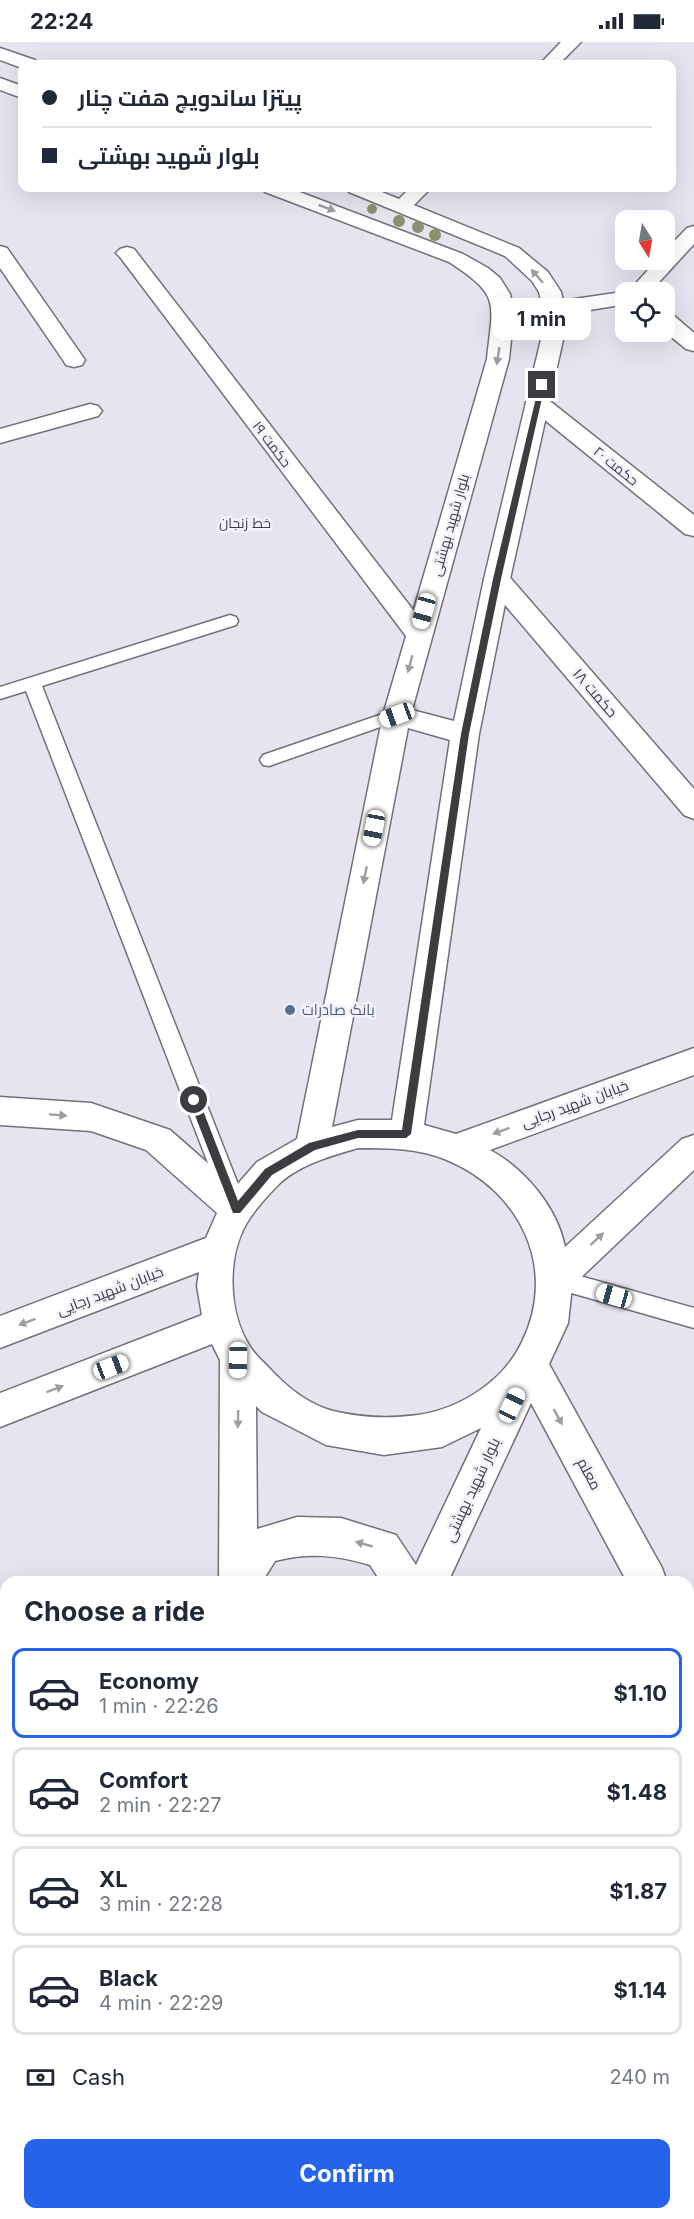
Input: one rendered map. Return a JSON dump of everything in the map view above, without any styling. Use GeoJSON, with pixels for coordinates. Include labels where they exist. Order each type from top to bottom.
{"type":"FeatureCollection","features":[{"type":"Feature","properties":{"kind":"street"},"geometry":{"type":"LineString","coordinates":[[553,60],[572,42]]}},
{"type":"Feature","properties":{"kind":"street"},"geometry":{"type":"LineString","coordinates":[[0,54],[18,60]]}},
{"type":"Feature","properties":{"kind":"street"},"geometry":{"type":"LineString","coordinates":[[0,84],[18,91]]}},
{"type":"Feature","properties":{"kind":"street","name":"بلوار شهید بهشتی"},"geometry":{"type":"LineString","coordinates":[[283,192],[456,258],[492,283],[499,294],[503,311],[498,359],[418,634],[397,715],[312,1146]]}},
{"type":"Feature","properties":{"kind":"street"},"geometry":{"type":"LineString","coordinates":[[384,192],[412,196],[512,252],[540,277],[550,292],[554,309],[554,331],[497,579],[465,734],[406,1134]]}},
{"type":"Feature","properties":{"kind":"street"},"geometry":{"type":"LineString","coordinates":[[648,282],[694,232]]}},
{"type":"Feature","properties":{"kind":"street"},"geometry":{"type":"LineString","coordinates":[[0,252],[74,360]]}},
{"type":"Feature","properties":{"kind":"street","name":"حکمت ۱۹"},"geometry":{"type":"LineString","coordinates":[[127,253],[418,634]]}},
{"type":"Feature","properties":{"kind":"street"},"geometry":{"type":"LineString","coordinates":[[554,309],[615,299]]}},
{"type":"Feature","properties":{"kind":"street"},"geometry":{"type":"LineString","coordinates":[[675,317],[694,345]]}},
{"type":"Feature","properties":{"kind":"street","name":"حکمت ۲۰"},"geometry":{"type":"LineString","coordinates":[[538,403],[694,528]]}},
{"type":"Feature","properties":{"kind":"street"},"geometry":{"type":"LineString","coordinates":[[0,436],[90,411]]}},
{"type":"Feature","properties":{"kind":"street","name":"حکمت ۱۸"},"geometry":{"type":"LineString","coordinates":[[497,579],[694,808]]}},
{"type":"Feature","properties":{"kind":"street"},"geometry":{"type":"LineString","coordinates":[[397,715],[465,734]]}},
{"type":"Feature","properties":{"kind":"street","name":"خیابان شهید رجایی"},"geometry":{"type":"LineString","coordinates":[[456,1148],[694,1061]]}},
{"type":"Feature","properties":{"kind":"street"},"geometry":{"type":"LineString","coordinates":[[0,1111],[91,1118],[158,1140],[236,1209]]}},
{"type":"Feature","properties":{"kind":"street","name":"بلوار شهید بهشتی"},"geometry":{"type":"LineString","coordinates":[[238,1360],[222,1324],[215,1286],[219,1249],[236,1209],[269,1172],[312,1146],[358,1134],[406,1134],[456,1148],[494,1169],[525,1200],[546,1237],[555,1279],[550,1323],[431,1576]]}},
{"type":"Feature","properties":{"kind":"street"},"geometry":{"type":"LineString","coordinates":[[555,1279],[694,1149]]}},
{"type":"Feature","properties":{"kind":"street","name":"خیابان شهید رجایی"},"geometry":{"type":"LineString","coordinates":[[0,1332],[219,1249]]}},
{"type":"Feature","properties":{"kind":"street"},"geometry":{"type":"LineString","coordinates":[[0,1410],[222,1324]]}},
{"type":"Feature","properties":{"kind":"street"},"geometry":{"type":"LineString","coordinates":[[238,1360],[275,1400],[326,1427],[384,1437],[442,1429],[493,1404],[531,1365]]}},
{"type":"Feature","properties":{"kind":"street"},"geometry":{"type":"LineString","coordinates":[[238,1360],[239,1576]]}},
{"type":"Feature","properties":{"kind":"street","name":"معلم"},"geometry":{"type":"LineString","coordinates":[[531,1365],[645,1576]]}},
{"type":"Feature","properties":{"kind":"street"},"geometry":{"type":"LineString","coordinates":[[243,1576],[263,1546],[297,1536],[341,1537],[382,1549],[400,1576]]}},
{"type":"Feature","properties":{"kind":"lane"},"geometry":{"type":"LineString","coordinates":[[0,693],[230,621]]}},
{"type":"Feature","properties":{"kind":"lane"},"geometry":{"type":"LineString","coordinates":[[32,683],[236,1209]]}},
{"type":"Feature","properties":{"kind":"lane"},"geometry":{"type":"LineString","coordinates":[[270,760],[397,715]]}},
{"type":"Feature","properties":{"kind":"lane"},"geometry":{"type":"LineString","coordinates":[[555,1279],[694,1318]]}},
{"type":"Feature","properties":{"kind":"place","name":"بانک صادرات"},"geometry":{"type":"Point","coordinates":[290,1010]}},
{"type":"Feature","properties":{"kind":"district","name":"خط زنجان"},"geometry":{"type":"Point","coordinates":[245,523]}},
{"type":"Feature","properties":{"kind":"route"},"geometry":{"type":"LineString","coordinates":[[194,1100],[236,1209],[269,1172],[312,1146],[358,1134],[406,1134],[465,734],[497,579],[542,385]]}}]}
